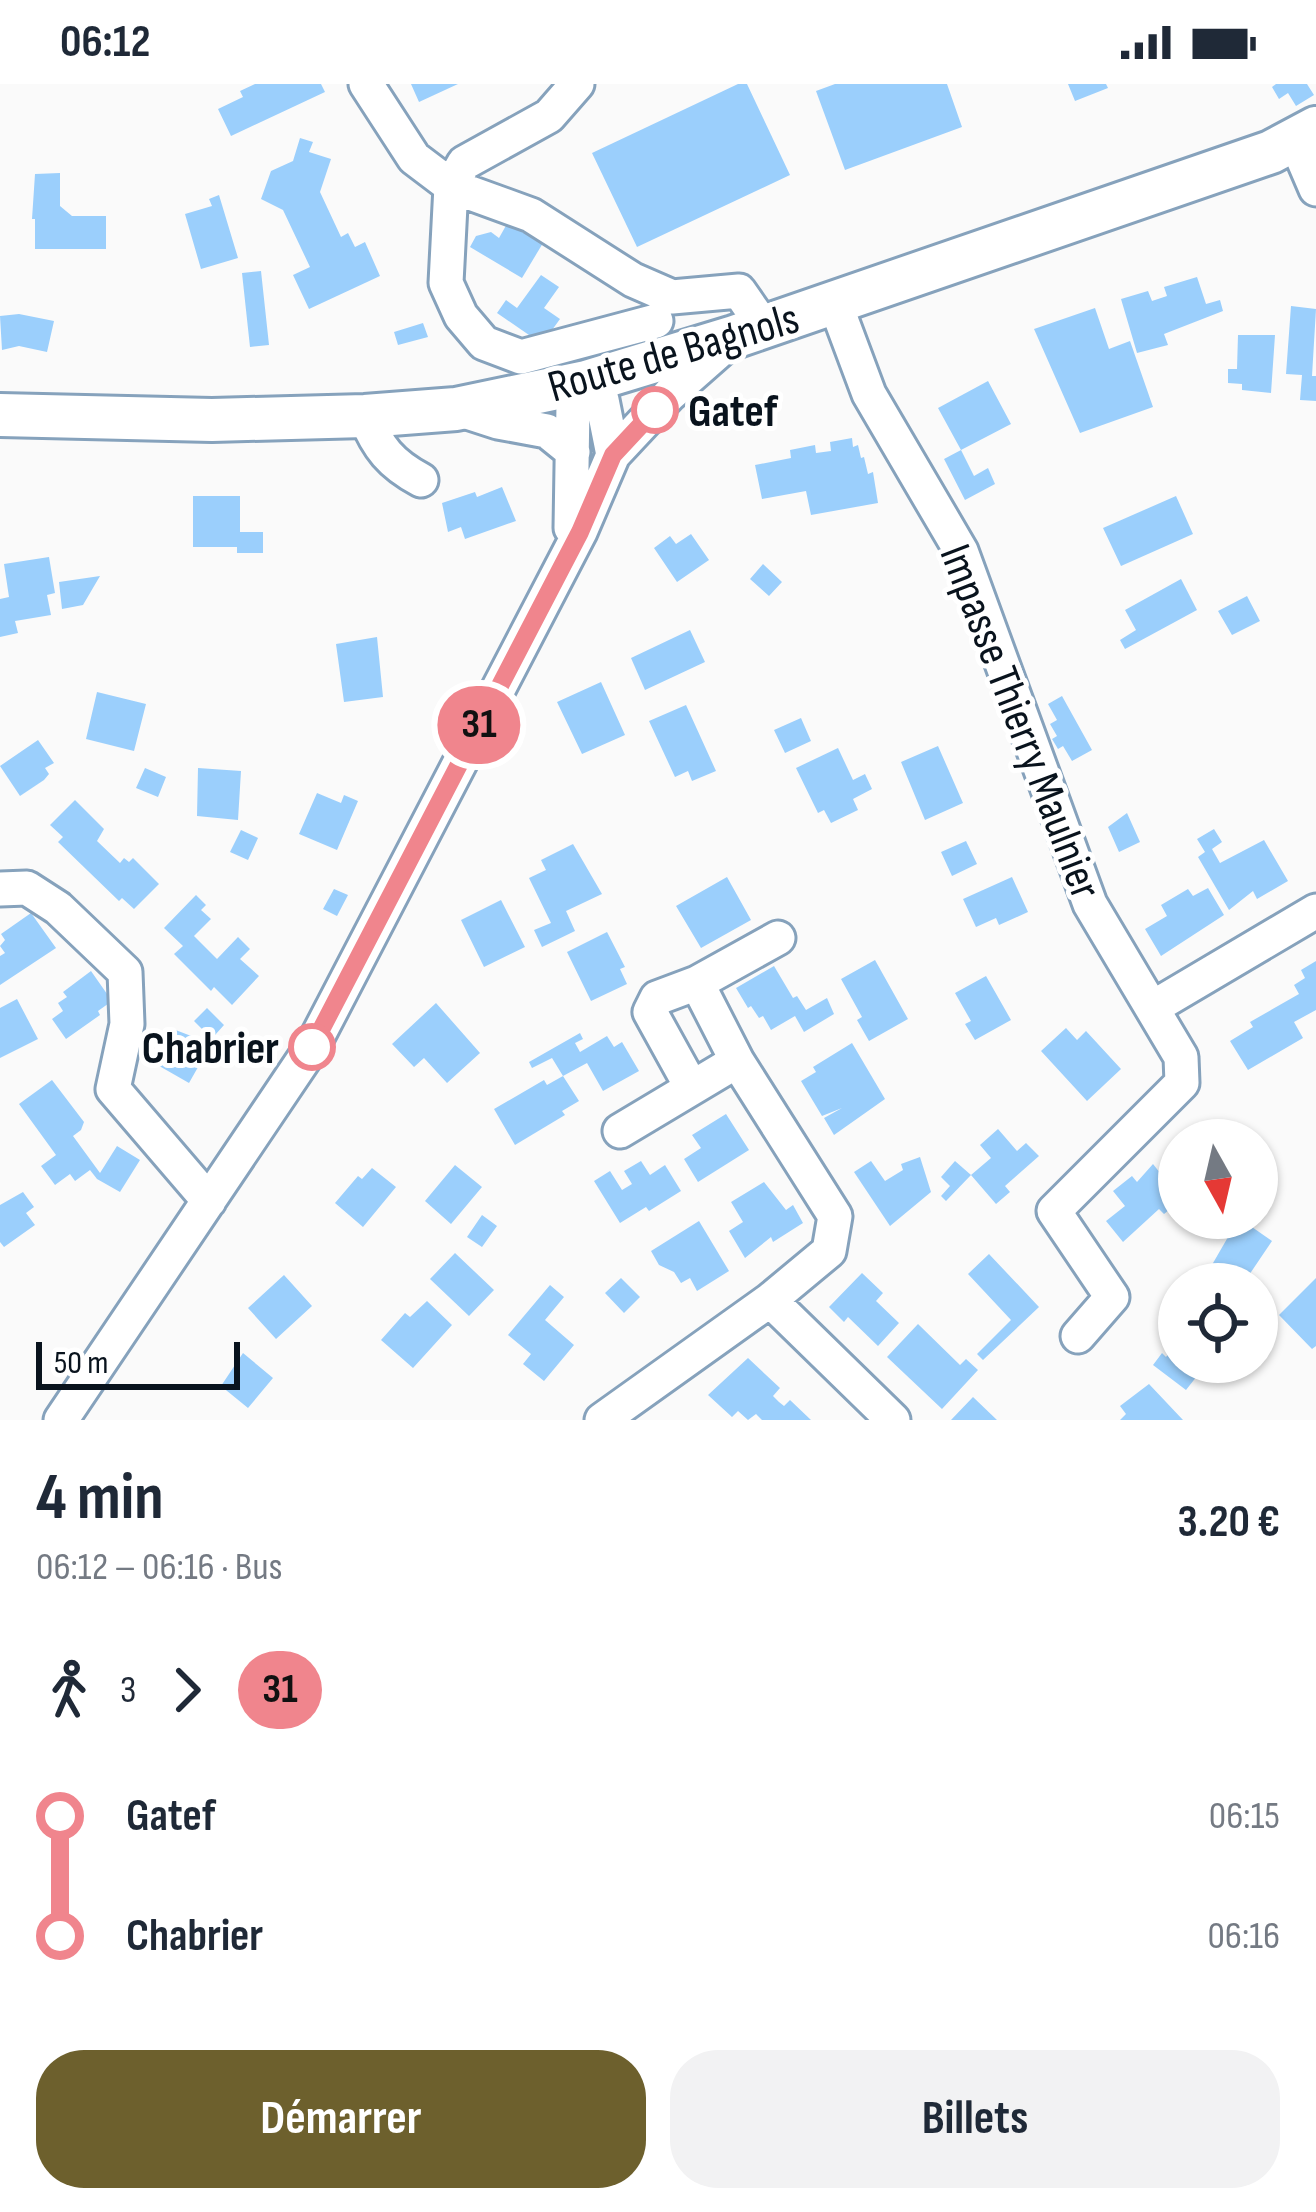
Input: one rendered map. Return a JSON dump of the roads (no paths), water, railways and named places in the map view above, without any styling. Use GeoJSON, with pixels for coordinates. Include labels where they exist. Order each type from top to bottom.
{"type":"FeatureCollection","features":[{"type":"Feature","properties":{"kind":"main road","name":"Route de Bagnols"},"geometry":{"type":"LineString","coordinates":[[0,415],[212,420],[364,416],[456,409],[586,382],[836,303],[1270,152],[1306,134]]}},
{"type":"Feature","properties":{"kind":"street"},"geometry":{"type":"LineString","coordinates":[[366,84],[414,158],[451,186],[531,215],[633,280],[672,297],[739,291],[751,303],[749,332],[591,462]]}},
{"type":"Feature","properties":{"kind":"street"},"geometry":{"type":"LineString","coordinates":[[577,84],[549,116],[464,163],[451,186],[446,284],[461,316],[484,343],[521,357],[656,321]]}},
{"type":"Feature","properties":{"kind":"street"},"geometry":{"type":"LineString","coordinates":[[1306,134],[1316,189]]}},
{"type":"Feature","properties":{"kind":"street","name":"Impasse Thierry Maulnier"},"geometry":{"type":"LineString","coordinates":[[836,303],[869,394],[961,551],[1090,904],[1181,1057],[1182,1083],[1054,1211],[1112,1297],[1078,1336]]}},
{"type":"Feature","properties":{"kind":"street"},"geometry":{"type":"LineString","coordinates":[[61,1420],[312,1047],[568,553],[602,400],[586,382]]}},
{"type":"Feature","properties":{"kind":"street"},"geometry":{"type":"LineString","coordinates":[[456,409],[547,431],[591,462]]}},
{"type":"Feature","properties":{"kind":"street"},"geometry":{"type":"LineString","coordinates":[[364,416],[376,443],[394,466],[421,480]]}},
{"type":"Feature","properties":{"kind":"street"},"geometry":{"type":"LineString","coordinates":[[0,889],[27,888],[58,908],[124,972],[127,1024],[113,1089],[209,1201]]}},
{"type":"Feature","properties":{"kind":"street"},"geometry":{"type":"LineString","coordinates":[[1152,1008],[1316,911]]}},
{"type":"Feature","properties":{"kind":"street"},"geometry":{"type":"LineString","coordinates":[[692,1088],[650,1012],[657,998],[778,938]]}},
{"type":"Feature","properties":{"kind":"street"},"geometry":{"type":"LineString","coordinates":[[602,1420],[770,1300],[829,1251],[835,1216],[737,1061],[697,982]]}},
{"type":"Feature","properties":{"kind":"street"},"geometry":{"type":"LineString","coordinates":[[620,1132],[737,1061]]}},
{"type":"Feature","properties":{"kind":"street"},"geometry":{"type":"LineString","coordinates":[[770,1300],[892,1420]]}},
{"type":"Feature","properties":{"kind":"place","name":"Gatef"},"geometry":{"type":"Point","coordinates":[655,410]}},
{"type":"Feature","properties":{"kind":"place","name":"Chabrier"},"geometry":{"type":"Point","coordinates":[312,1047]}}]}
